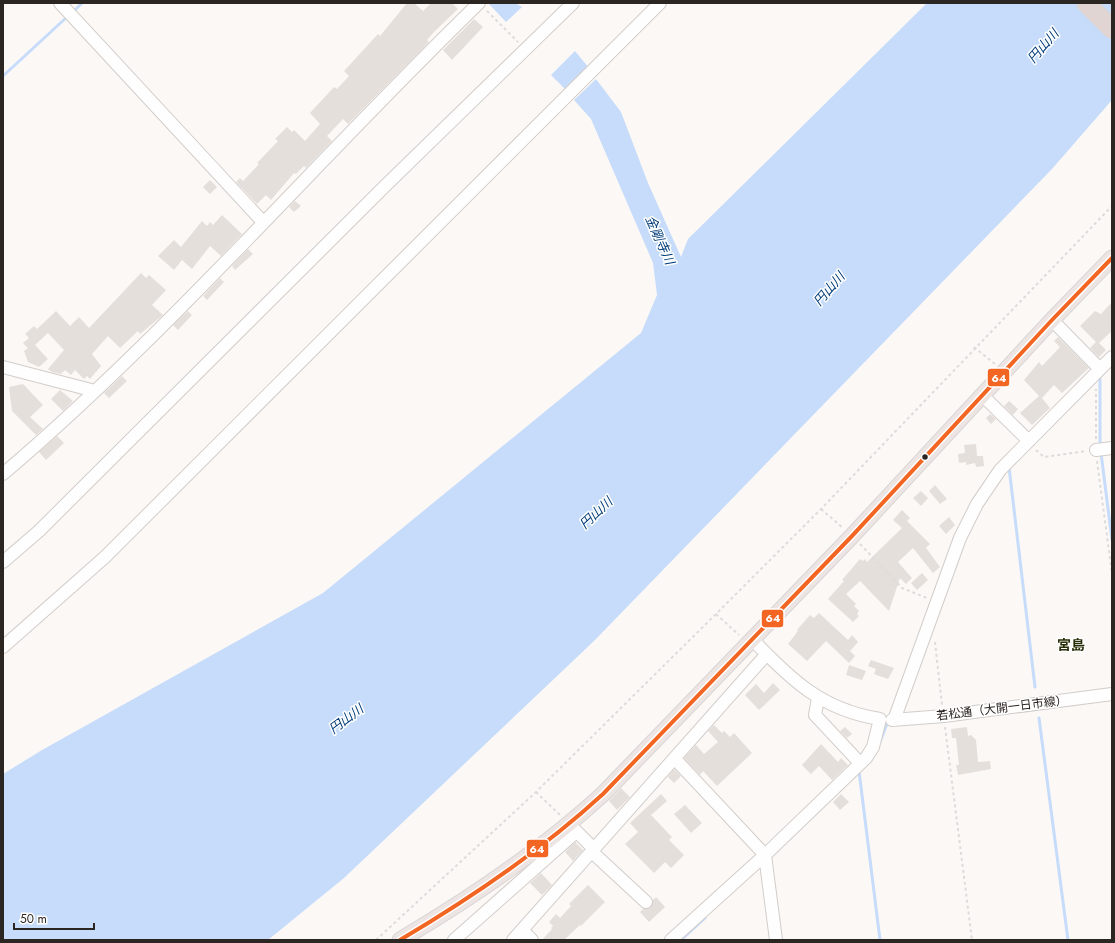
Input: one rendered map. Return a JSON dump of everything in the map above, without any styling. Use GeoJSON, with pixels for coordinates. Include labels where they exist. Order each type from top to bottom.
{"type":"FeatureCollection","features":[{"type":"Feature","properties":{"kind":"highway"},"geometry":{"type":"LineString","coordinates":[[1086,3],[1112,29]]}},
{"type":"Feature","properties":{"kind":"main road"},"geometry":{"type":"LineString","coordinates":[[400,940],[457,906],[572,828],[852,536],[1052,320],[1112,258]]}},
{"type":"Feature","properties":{"kind":"street"},"geometry":{"type":"LineString","coordinates":[[60,3],[263,222]]}},
{"type":"Feature","properties":{"kind":"street"},"geometry":{"type":"LineString","coordinates":[[3,562],[39,532],[379,191],[573,3]]}},
{"type":"Feature","properties":{"kind":"street"},"geometry":{"type":"LineString","coordinates":[[3,647],[106,557],[660,3]]}},
{"type":"Feature","properties":{"kind":"street"},"geometry":{"type":"LineString","coordinates":[[3,474],[46,437],[95,391],[478,4]]}},
{"type":"Feature","properties":{"kind":"street"},"geometry":{"type":"LineString","coordinates":[[1052,320],[1097,366]]}},
{"type":"Feature","properties":{"kind":"street"},"geometry":{"type":"LineString","coordinates":[[671,940],[765,855],[872,750],[889,719],[935,607],[960,538],[972,513],[995,475],[1026,440],[1097,366],[1112,357]]}},
{"type":"Feature","properties":{"kind":"street"},"geometry":{"type":"LineString","coordinates":[[3,367],[95,391]]}},
{"type":"Feature","properties":{"kind":"street"},"geometry":{"type":"LineString","coordinates":[[983,396],[1026,440]]}},
{"type":"Feature","properties":{"kind":"street"},"geometry":{"type":"LineString","coordinates":[[1096,450],[1112,448]]}},
{"type":"Feature","properties":{"kind":"street","name":"若松通（大開一日市線）"},"geometry":{"type":"LineString","coordinates":[[750,641],[784,672],[818,698],[840,709],[889,719],[944,721],[1112,694]]}},
{"type":"Feature","properties":{"kind":"street"},"geometry":{"type":"LineString","coordinates":[[514,940],[766,655]]}},
{"type":"Feature","properties":{"kind":"street"},"geometry":{"type":"LineString","coordinates":[[818,698],[815,715],[860,763]]}},
{"type":"Feature","properties":{"kind":"street"},"geometry":{"type":"LineString","coordinates":[[675,759],[765,855],[776,940]]}},
{"type":"Feature","properties":{"kind":"street"},"geometry":{"type":"LineString","coordinates":[[454,940],[572,828],[593,851],[646,902]]}},
{"type":"Feature","properties":{"kind":"street"},"geometry":{"type":"LineString","coordinates":[[522,930],[532,940]]}},
{"type":"Feature","properties":{"kind":"path"},"geometry":{"type":"LineString","coordinates":[[478,4],[526,50]]}},
{"type":"Feature","properties":{"kind":"path"},"geometry":{"type":"LineString","coordinates":[[376,940],[536,792],[716,614],[821,509],[974,347],[1112,206]]}},
{"type":"Feature","properties":{"kind":"path"},"geometry":{"type":"LineString","coordinates":[[974,347],[1004,372]]}},
{"type":"Feature","properties":{"kind":"path"},"geometry":{"type":"LineString","coordinates":[[1097,366],[1096,450],[1112,574]]}},
{"type":"Feature","properties":{"kind":"path"},"geometry":{"type":"LineString","coordinates":[[1026,440],[1044,457],[1096,450]]}},
{"type":"Feature","properties":{"kind":"path"},"geometry":{"type":"LineString","coordinates":[[821,509],[852,536],[902,588],[926,598],[935,607]]}},
{"type":"Feature","properties":{"kind":"path"},"geometry":{"type":"LineString","coordinates":[[716,614],[750,641]]}},
{"type":"Feature","properties":{"kind":"path"},"geometry":{"type":"LineString","coordinates":[[934,640],[972,940]]}},
{"type":"Feature","properties":{"kind":"path"},"geometry":{"type":"LineString","coordinates":[[536,792],[572,828]]}},
{"type":"Feature","properties":{"kind":"water"},"geometry":{"type":"Polygon","coordinates":[[[488,3],[515,3],[522,7],[506,22],[488,3]]]}},
{"type":"Feature","properties":{"kind":"water"},"geometry":{"type":"Polygon","coordinates":[[[927,3],[1112,3],[1112,100],[1052,169],[594,641],[344,878],[268,940],[3,940],[3,774],[42,750],[323,593],[641,333],[657,295],[653,263],[591,119],[574,100],[596,79],[621,112],[648,183],[681,257],[688,239],[927,3]]]}},
{"type":"Feature","properties":{"kind":"water"},"geometry":{"type":"Polygon","coordinates":[[[575,51],[589,68],[565,89],[551,75],[575,51]]]}},
{"type":"Feature","properties":{"kind":"building"},"geometry":{"type":"Polygon","coordinates":[[[407,3],[414,3],[423,11],[431,3],[452,3],[458,9],[434,32],[427,40],[429,42],[348,124],[343,119],[327,136],[332,141],[306,168],[304,166],[296,174],[294,173],[271,200],[266,195],[257,204],[236,182],[240,178],[243,181],[259,164],[257,163],[278,141],[275,139],[287,127],[292,132],[294,130],[305,141],[320,124],[310,113],[334,87],[337,89],[349,76],[344,71],[378,34],[380,36],[407,3]]]}},
{"type":"Feature","properties":{"kind":"building"},"geometry":{"type":"Polygon","coordinates":[[[474,19],[483,27],[452,60],[443,50],[474,19]]]}},
{"type":"Feature","properties":{"kind":"building"},"geometry":{"type":"Polygon","coordinates":[[[210,180],[217,187],[210,194],[203,187],[210,180]]]}},
{"type":"Feature","properties":{"kind":"building"},"geometry":{"type":"Polygon","coordinates":[[[295,201],[301,206],[294,212],[289,207],[295,201]]]}},
{"type":"Feature","properties":{"kind":"building"},"geometry":{"type":"Polygon","coordinates":[[[222,215],[242,234],[221,256],[210,246],[192,269],[182,260],[174,270],[158,256],[174,240],[181,247],[202,221],[207,226],[210,222],[213,225],[222,215]]]}},
{"type":"Feature","properties":{"kind":"building"},"geometry":{"type":"Polygon","coordinates":[[[248,249],[253,254],[235,270],[232,266],[248,249]]]}},
{"type":"Feature","properties":{"kind":"building"},"geometry":{"type":"Polygon","coordinates":[[[141,273],[146,278],[149,275],[166,290],[152,305],[163,315],[140,334],[138,331],[120,348],[108,336],[92,354],[101,366],[90,379],[87,376],[84,379],[75,370],[71,375],[65,370],[61,374],[52,372],[48,369],[64,350],[48,333],[35,345],[48,359],[39,367],[28,362],[24,351],[28,348],[23,343],[29,338],[25,334],[34,326],[37,329],[56,311],[70,326],[79,317],[89,328],[141,273]]]}},
{"type":"Feature","properties":{"kind":"building"},"geometry":{"type":"Polygon","coordinates":[[[220,278],[224,282],[207,300],[203,296],[220,278]]]}},
{"type":"Feature","properties":{"kind":"building"},"geometry":{"type":"Polygon","coordinates":[[[1112,302],[1112,331],[1099,343],[1106,350],[1099,357],[1090,348],[1096,342],[1080,326],[1095,311],[1101,314],[1112,302]]]}},
{"type":"Feature","properties":{"kind":"building"},"geometry":{"type":"Polygon","coordinates":[[[188,311],[192,315],[178,330],[173,325],[188,311]]]}},
{"type":"Feature","properties":{"kind":"building"},"geometry":{"type":"Polygon","coordinates":[[[1058,337],[1089,368],[1062,393],[1054,385],[1042,398],[1050,408],[1032,425],[1020,413],[1039,396],[1024,380],[1039,362],[1042,366],[1060,347],[1054,341],[1058,337]]]}},
{"type":"Feature","properties":{"kind":"building"},"geometry":{"type":"Polygon","coordinates":[[[122,376],[127,381],[109,398],[104,393],[122,376]]]}},
{"type":"Feature","properties":{"kind":"building"},"geometry":{"type":"Polygon","coordinates":[[[23,384],[43,405],[30,417],[43,429],[36,435],[12,411],[9,387],[23,384]]]}},
{"type":"Feature","properties":{"kind":"building"},"geometry":{"type":"Polygon","coordinates":[[[60,390],[73,401],[63,411],[51,399],[60,390]]]}},
{"type":"Feature","properties":{"kind":"building"},"geometry":{"type":"Polygon","coordinates":[[[1009,401],[1018,409],[1013,415],[1004,406],[1009,401]]]}},
{"type":"Feature","properties":{"kind":"building"},"geometry":{"type":"Polygon","coordinates":[[[990,414],[996,419],[991,424],[986,418],[990,414]]]}},
{"type":"Feature","properties":{"kind":"building"},"geometry":{"type":"Polygon","coordinates":[[[57,436],[64,443],[46,460],[39,452],[57,436]]]}},
{"type":"Feature","properties":{"kind":"building"},"geometry":{"type":"Polygon","coordinates":[[[976,444],[977,456],[983,456],[984,466],[976,467],[975,463],[966,465],[966,462],[959,463],[958,454],[965,453],[964,445],[976,444]]]}},
{"type":"Feature","properties":{"kind":"building"},"geometry":{"type":"Polygon","coordinates":[[[935,485],[947,499],[940,504],[929,491],[935,485]]]}},
{"type":"Feature","properties":{"kind":"building"},"geometry":{"type":"Polygon","coordinates":[[[921,491],[928,498],[921,506],[913,498],[921,491]]]}},
{"type":"Feature","properties":{"kind":"building"},"geometry":{"type":"Polygon","coordinates":[[[902,510],[910,518],[907,521],[930,544],[926,548],[940,567],[933,573],[913,548],[898,562],[912,578],[906,584],[900,578],[889,611],[860,581],[846,594],[856,604],[854,606],[859,611],[857,614],[859,616],[853,622],[828,599],[844,581],[842,580],[860,559],[863,561],[865,559],[867,562],[902,528],[893,520],[902,510]]]}},
{"type":"Feature","properties":{"kind":"building"},"geometry":{"type":"Polygon","coordinates":[[[949,517],[955,525],[946,534],[939,526],[949,517]]]}},
{"type":"Feature","properties":{"kind":"building"},"geometry":{"type":"Polygon","coordinates":[[[922,573],[928,580],[917,590],[911,583],[922,573]]]}},
{"type":"Feature","properties":{"kind":"building"},"geometry":{"type":"Polygon","coordinates":[[[819,613],[848,640],[852,635],[858,642],[850,651],[855,656],[849,663],[826,641],[807,661],[788,644],[798,631],[797,630],[810,615],[814,618],[819,613]]]}},
{"type":"Feature","properties":{"kind":"building"},"geometry":{"type":"Polygon","coordinates":[[[871,660],[894,668],[888,679],[874,674],[876,669],[868,666],[871,660]]]}},
{"type":"Feature","properties":{"kind":"building"},"geometry":{"type":"Polygon","coordinates":[[[849,665],[866,671],[862,680],[846,675],[849,665]]]}},
{"type":"Feature","properties":{"kind":"building"},"geometry":{"type":"Polygon","coordinates":[[[773,683],[780,690],[759,710],[745,695],[756,684],[764,693],[773,683]]]}},
{"type":"Feature","properties":{"kind":"building"},"geometry":{"type":"Polygon","coordinates":[[[714,725],[722,733],[724,731],[730,737],[734,733],[752,753],[717,786],[703,771],[700,775],[684,758],[696,745],[704,754],[718,742],[708,731],[714,725]]]}},
{"type":"Feature","properties":{"kind":"building"},"geometry":{"type":"Polygon","coordinates":[[[845,727],[852,734],[847,738],[840,731],[845,727]]]}},
{"type":"Feature","properties":{"kind":"building"},"geometry":{"type":"Polygon","coordinates":[[[967,727],[968,736],[971,735],[976,740],[978,762],[990,761],[991,769],[958,775],[956,765],[959,765],[956,738],[952,738],[951,729],[967,727]]]}},
{"type":"Feature","properties":{"kind":"building"},"geometry":{"type":"Polygon","coordinates":[[[821,744],[838,762],[841,758],[848,765],[832,780],[819,766],[811,774],[802,765],[821,744]]]}},
{"type":"Feature","properties":{"kind":"building"},"geometry":{"type":"Polygon","coordinates":[[[674,769],[681,776],[674,783],[668,777],[674,769]]]}},
{"type":"Feature","properties":{"kind":"building"},"geometry":{"type":"Polygon","coordinates":[[[621,788],[630,797],[617,810],[609,801],[621,788]]]}},
{"type":"Feature","properties":{"kind":"building"},"geometry":{"type":"Polygon","coordinates":[[[661,794],[667,801],[651,815],[672,837],[669,840],[684,855],[671,868],[665,862],[654,873],[625,844],[638,832],[630,823],[661,794]]]}},
{"type":"Feature","properties":{"kind":"building"},"geometry":{"type":"Polygon","coordinates":[[[841,794],[849,802],[840,810],[833,802],[841,794]]]}},
{"type":"Feature","properties":{"kind":"building"},"geometry":{"type":"Polygon","coordinates":[[[685,805],[702,823],[691,833],[674,814],[685,805]]]}},
{"type":"Feature","properties":{"kind":"building"},"geometry":{"type":"Polygon","coordinates":[[[575,842],[583,850],[573,861],[565,852],[575,842]]]}},
{"type":"Feature","properties":{"kind":"building"},"geometry":{"type":"Polygon","coordinates":[[[541,873],[552,885],[542,895],[530,883],[541,873]]]}},
{"type":"Feature","properties":{"kind":"building"},"geometry":{"type":"Polygon","coordinates":[[[588,885],[605,902],[581,926],[580,925],[564,940],[542,940],[552,929],[551,928],[553,926],[549,922],[556,914],[560,918],[571,906],[569,904],[588,885]]]}},
{"type":"Feature","properties":{"kind":"building"},"geometry":{"type":"Polygon","coordinates":[[[656,897],[665,907],[649,922],[640,912],[643,909],[651,907],[653,900],[656,897]]]}},
{"type":"Feature","properties":{"kind":"waterway"},"geometry":{"type":"LineString","coordinates":[[72,13],[82,3]]}},
{"type":"Feature","properties":{"kind":"waterway"},"geometry":{"type":"LineString","coordinates":[[3,76],[68,16]]}},
{"type":"Feature","properties":{"kind":"waterway"},"geometry":{"type":"LineString","coordinates":[[1100,379],[1100,444]]}},
{"type":"Feature","properties":{"kind":"waterway"},"geometry":{"type":"LineString","coordinates":[[1101,453],[1112,540]]}},
{"type":"Feature","properties":{"kind":"waterway"},"geometry":{"type":"LineString","coordinates":[[1009,467],[1035,687]]}},
{"type":"Feature","properties":{"kind":"waterway"},"geometry":{"type":"LineString","coordinates":[[1039,718],[1068,940]]}},
{"type":"Feature","properties":{"kind":"waterway"},"geometry":{"type":"LineString","coordinates":[[880,742],[888,721]]}},
{"type":"Feature","properties":{"kind":"waterway"},"geometry":{"type":"LineString","coordinates":[[859,771],[880,940]]}},
{"type":"Feature","properties":{"kind":"waterway"},"geometry":{"type":"LineString","coordinates":[[681,940],[705,918]]}},
{"type":"Feature","properties":{"kind":"transit line","name":"64"},"geometry":{"type":"LineString","coordinates":[[400,940],[479,890],[531,854],[556,835],[603,794],[852,536],[1052,320],[1112,258]]}},
{"type":"Feature","properties":{"kind":"district","name":"宮島"},"geometry":{"type":"Point","coordinates":[1071,645]}},
{"type":"Feature","properties":{"kind":"water label","name":"円山川"},"geometry":{"type":"Point","coordinates":[1043,46]}},
{"type":"Feature","properties":{"kind":"water label","name":"金剛寺川"},"geometry":{"type":"Point","coordinates":[660,240]}},
{"type":"Feature","properties":{"kind":"water label","name":"円山川"},"geometry":{"type":"Point","coordinates":[829,289]}},
{"type":"Feature","properties":{"kind":"water label","name":"円山川"},"geometry":{"type":"Point","coordinates":[596,513]}},
{"type":"Feature","properties":{"kind":"water label","name":"円山川"},"geometry":{"type":"Point","coordinates":[346,719]}}]}
